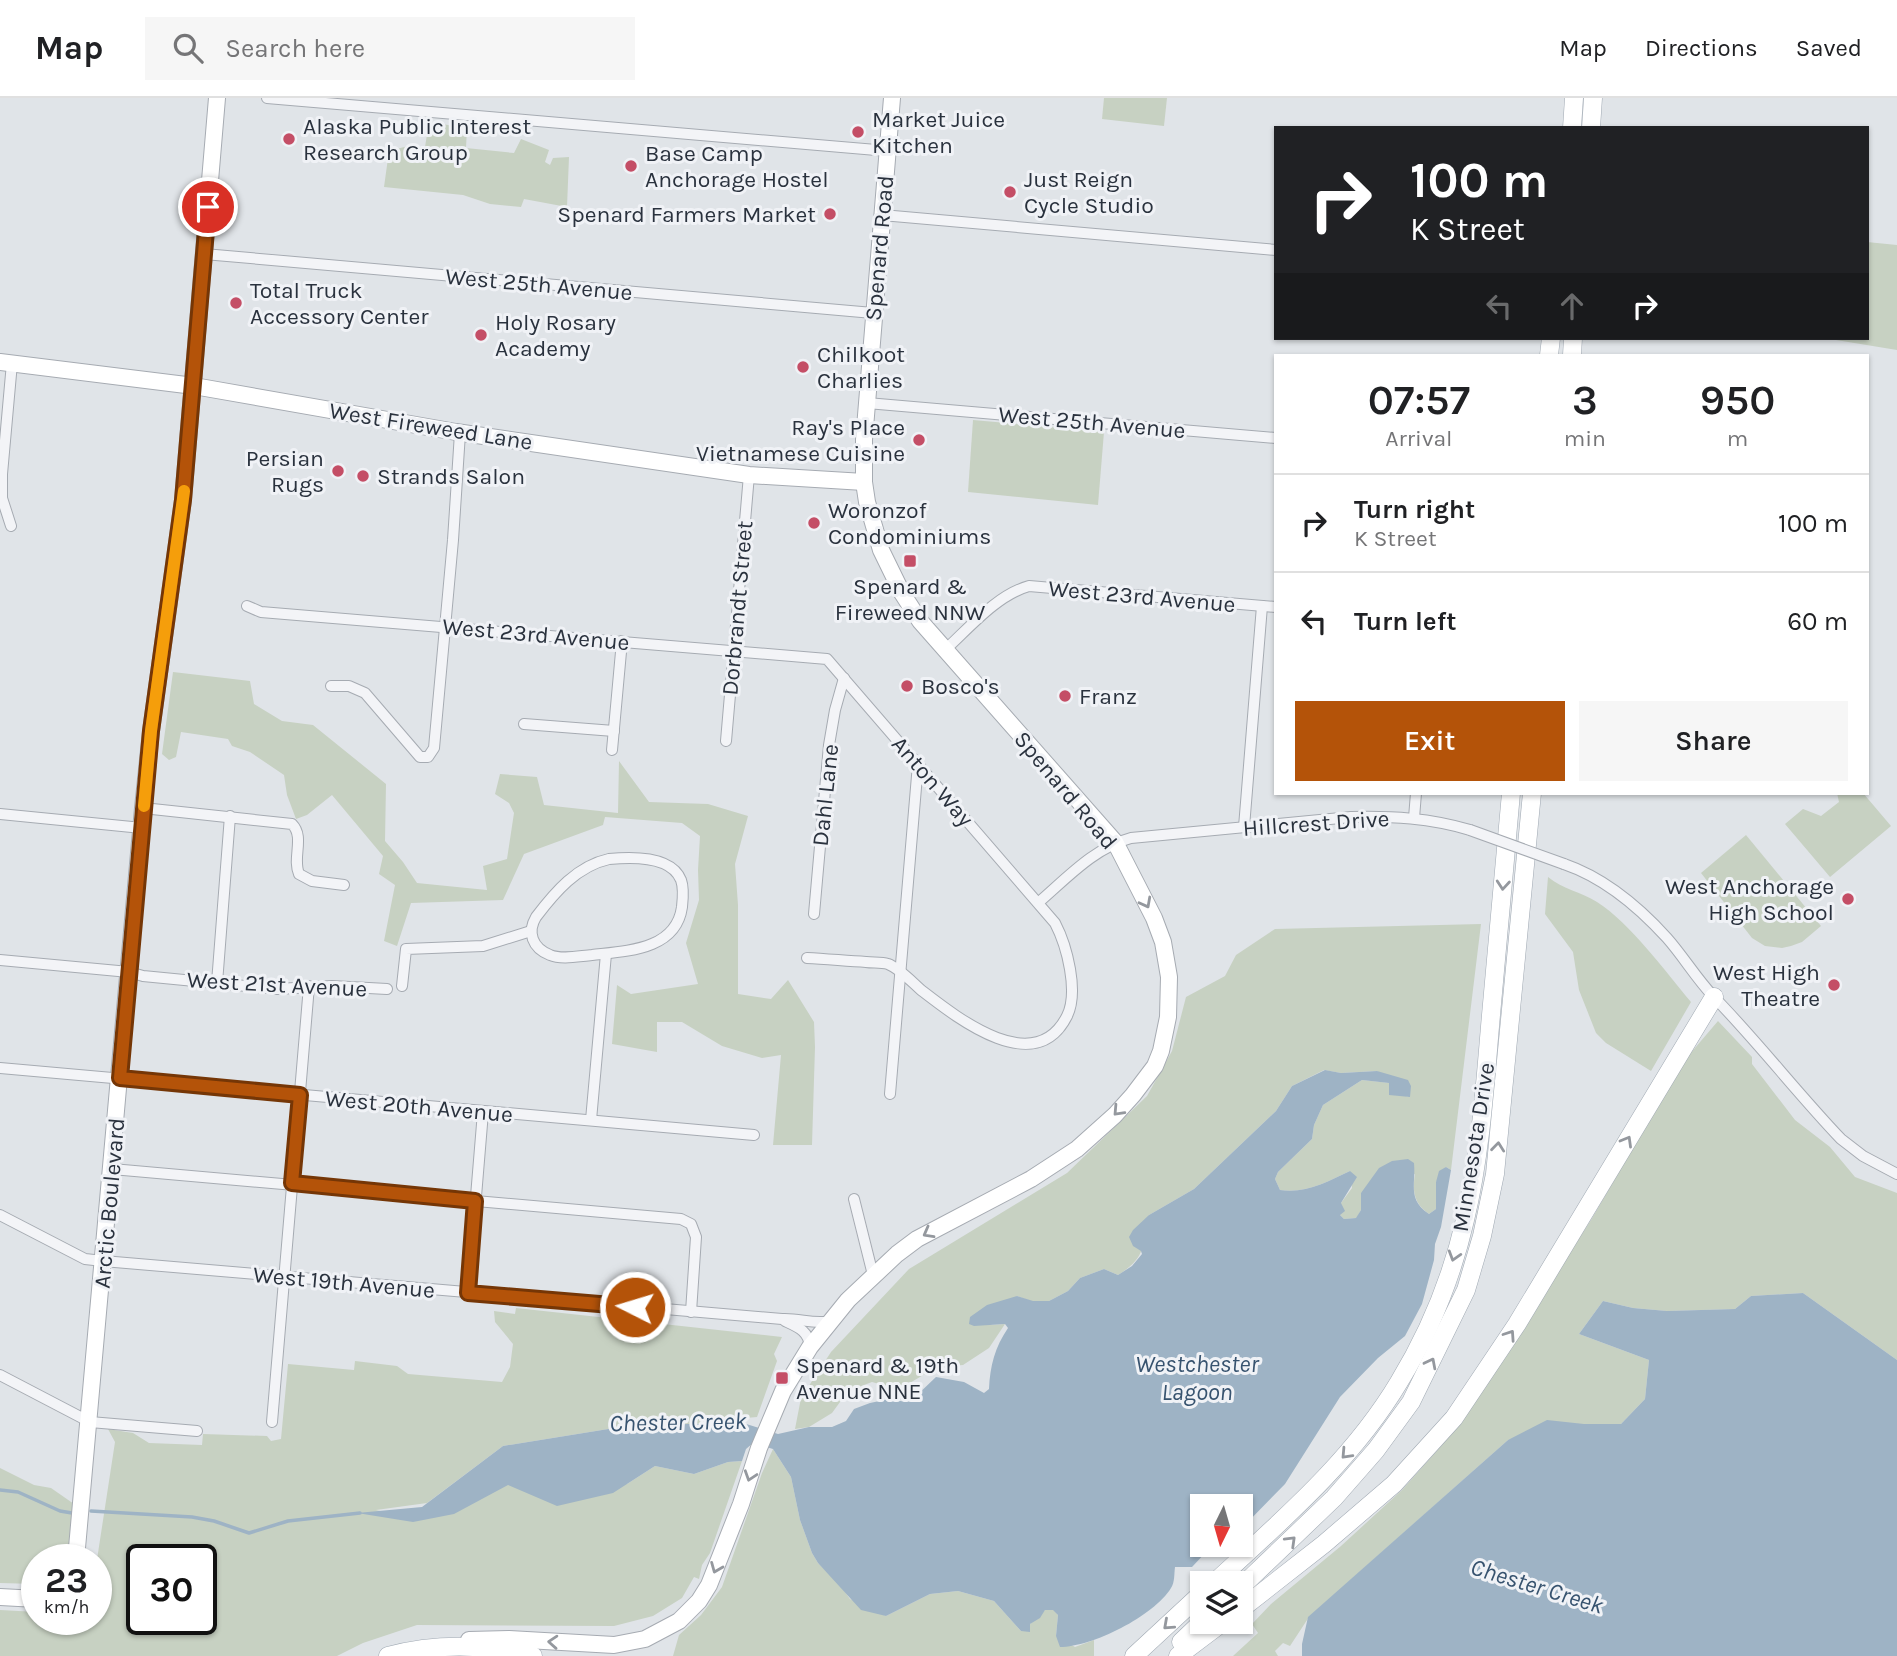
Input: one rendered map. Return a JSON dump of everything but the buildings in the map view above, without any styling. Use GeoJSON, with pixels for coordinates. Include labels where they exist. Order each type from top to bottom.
{"type":"FeatureCollection","features":[{"type":"Feature","properties":{"kind":"main road","name":"Arctic Boulevard"},"geometry":{"type":"LineString","coordinates":[[78,1544],[143,808],[183,500],[217,98]]}},
{"type":"Feature","properties":{"kind":"main road","name":"Spenard Road"},"geometry":{"type":"LineString","coordinates":[[432,1646],[469,1640],[509,1639],[614,1645],[645,1639],[669,1627],[689,1611],[709,1585],[779,1399],[810,1347],[848,1300],[873,1275],[917,1239],[1031,1179],[1077,1149],[1115,1115],[1154,1066],[1165,1036],[1170,999],[1167,960],[1154,918],[1115,842],[919,621],[890,571],[875,531],[864,482],[867,403],[892,98]]}},
{"type":"Feature","properties":{"kind":"main road"},"geometry":{"type":"LineString","coordinates":[[1572,126],[1574,98]]}},
{"type":"Feature","properties":{"kind":"main road"},"geometry":{"type":"LineString","coordinates":[[1591,126],[1593,98]]}},
{"type":"Feature","properties":{"kind":"main road","name":"West Fireweed Lane"},"geometry":{"type":"LineString","coordinates":[[6,362],[194,386],[460,433],[749,475],[864,482]]}},
{"type":"Feature","properties":{"kind":"main road","name":"Minnesota Drive"},"geometry":{"type":"LineString","coordinates":[[1227,1571],[1299,1505],[1361,1438],[1405,1371],[1428,1327],[1448,1276],[1465,1220],[1480,1128],[1511,795]]}},
{"type":"Feature","properties":{"kind":"main road","name":"Minnesota Drive"},"geometry":{"type":"LineString","coordinates":[[1253,1576],[1334,1499],[1377,1450],[1411,1402],[1466,1290],[1482,1236],[1495,1174],[1532,795]]}},
{"type":"Feature","properties":{"kind":"main road"},"geometry":{"type":"LineString","coordinates":[[1253,1600],[1324,1545],[1394,1484],[1454,1418],[1517,1324],[1714,997]]}},
{"type":"Feature","properties":{"kind":"main road"},"geometry":{"type":"LineString","coordinates":[[0,1597],[21,1598]]}},
{"type":"Feature","properties":{"kind":"main road"},"geometry":{"type":"LineString","coordinates":[[1134,1656],[1190,1604]]}},
{"type":"Feature","properties":{"kind":"main road"},"geometry":{"type":"LineString","coordinates":[[1166,1656],[1190,1633]]}},
{"type":"Feature","properties":{"kind":"main road"},"geometry":{"type":"LineString","coordinates":[[1178,1656],[1207,1634]]}},
{"type":"Feature","properties":{"kind":"main road"},"geometry":{"type":"LineString","coordinates":[[387,1656],[432,1646],[497,1648],[533,1656]]}},
{"type":"Feature","properties":{"kind":"street"},"geometry":{"type":"LineString","coordinates":[[267,98],[888,151]]}},
{"type":"Feature","properties":{"kind":"street"},"geometry":{"type":"LineString","coordinates":[[882,215],[1274,250]]}},
{"type":"Feature","properties":{"kind":"street","name":"West 25th Avenue"},"geometry":{"type":"LineString","coordinates":[[204,254],[873,313]]}},
{"type":"Feature","properties":{"kind":"street"},"geometry":{"type":"LineString","coordinates":[[6,362],[2,498],[10,526]]}},
{"type":"Feature","properties":{"kind":"street","name":"West 25th Avenue"},"geometry":{"type":"LineString","coordinates":[[867,403],[1274,438]]}},
{"type":"Feature","properties":{"kind":"street"},"geometry":{"type":"LineString","coordinates":[[331,686],[349,686],[365,693],[420,758],[428,757],[434,748],[460,433]]}},
{"type":"Feature","properties":{"kind":"street","name":"Dorbrandt Street"},"geometry":{"type":"LineString","coordinates":[[726,741],[749,475]]}},
{"type":"Feature","properties":{"kind":"street","name":"West 23rd Avenue"},"geometry":{"type":"LineString","coordinates":[[946,649],[1002,600],[1017,589],[1029,586],[1274,607]]}},
{"type":"Feature","properties":{"kind":"street","name":"West 23rd Avenue"},"geometry":{"type":"LineString","coordinates":[[247,606],[261,612],[827,659]]}},
{"type":"Feature","properties":{"kind":"street"},"geometry":{"type":"LineString","coordinates":[[1244,827],[1262,606]]}},
{"type":"Feature","properties":{"kind":"street"},"geometry":{"type":"LineString","coordinates":[[612,750],[622,640]]}},
{"type":"Feature","properties":{"kind":"street","name":"Anton Way"},"geometry":{"type":"LineString","coordinates":[[827,659],[1039,902]]}},
{"type":"Feature","properties":{"kind":"street","name":"Dahl Lane"},"geometry":{"type":"LineString","coordinates":[[814,914],[830,745],[835,710],[844,678]]}},
{"type":"Feature","properties":{"kind":"street"},"geometry":{"type":"LineString","coordinates":[[524,724],[614,731]]}},
{"type":"Feature","properties":{"kind":"street"},"geometry":{"type":"LineString","coordinates":[[890,1094],[918,764]]}},
{"type":"Feature","properties":{"kind":"street"},"geometry":{"type":"LineString","coordinates":[[1414,818],[1416,795]]}},
{"type":"Feature","properties":{"kind":"street"},"geometry":{"type":"LineString","coordinates":[[143,808],[287,822],[295,826],[298,837],[296,868],[299,874],[312,881],[344,885]]}},
{"type":"Feature","properties":{"kind":"street"},"geometry":{"type":"LineString","coordinates":[[0,814],[142,828]]}},
{"type":"Feature","properties":{"kind":"street"},"geometry":{"type":"LineString","coordinates":[[217,983],[230,816]]}},
{"type":"Feature","properties":{"kind":"street","name":"Hillcrest Drive"},"geometry":{"type":"LineString","coordinates":[[1039,902],[1099,851],[1115,842],[1131,838],[1351,817],[1414,818],[1470,830],[1580,869],[1618,891],[1667,938],[1714,997],[1841,1139],[1863,1156],[1897,1174]]}},
{"type":"Feature","properties":{"kind":"street"},"geometry":{"type":"LineString","coordinates":[[620,858],[659,862],[671,867],[683,887],[682,906],[676,925],[657,943],[606,954],[564,957],[549,955],[537,948],[531,931],[536,917],[566,883],[593,863],[620,858]]}},
{"type":"Feature","properties":{"kind":"street"},"geometry":{"type":"LineString","coordinates":[[807,958],[888,964],[942,1005],[996,1039],[1019,1044],[1038,1042],[1062,1024],[1068,1013],[1072,989],[1060,933],[1039,902]]}},
{"type":"Feature","properties":{"kind":"street"},"geometry":{"type":"LineString","coordinates":[[402,986],[406,948],[483,946],[531,931]]}},
{"type":"Feature","properties":{"kind":"street"},"geometry":{"type":"LineString","coordinates":[[591,1120],[606,954]]}},
{"type":"Feature","properties":{"kind":"street","name":"West 21st Avenue"},"geometry":{"type":"LineString","coordinates":[[0,960],[277,989],[309,986],[387,989]]}},
{"type":"Feature","properties":{"kind":"street"},"geometry":{"type":"LineString","coordinates":[[272,1422],[309,986]]}},
{"type":"Feature","properties":{"kind":"street","name":"West 20th Avenue"},"geometry":{"type":"LineString","coordinates":[[0,1068],[754,1135]]}},
{"type":"Feature","properties":{"kind":"street"},"geometry":{"type":"LineString","coordinates":[[468,1293],[483,1112]]}},
{"type":"Feature","properties":{"kind":"street"},"geometry":{"type":"LineString","coordinates":[[112,1169],[681,1219],[691,1224],[696,1237],[691,1312]]}},
{"type":"Feature","properties":{"kind":"street"},"geometry":{"type":"LineString","coordinates":[[854,1199],[873,1275]]}},
{"type":"Feature","properties":{"kind":"street","name":"West 19th Avenue"},"geometry":{"type":"LineString","coordinates":[[0,1215],[85,1259],[691,1312],[800,1319],[816,1324],[831,1321]]}},
{"type":"Feature","properties":{"kind":"street"},"geometry":{"type":"LineString","coordinates":[[782,1319],[804,1332],[810,1340],[810,1347]]}},
{"type":"Feature","properties":{"kind":"street"},"geometry":{"type":"LineString","coordinates":[[0,1376],[89,1422],[197,1432]]}},
{"type":"Feature","properties":{"kind":"green space"},"geometry":{"type":"Polygon","coordinates":[[[1104,98],[1167,98],[1164,126],[1102,119],[1104,98]]]}},
{"type":"Feature","properties":{"kind":"green space"},"geometry":{"type":"Polygon","coordinates":[[[429,122],[467,128],[466,148],[514,153],[521,139],[549,150],[545,162],[550,165],[553,158],[569,157],[567,207],[524,199],[521,207],[490,204],[463,195],[384,187],[389,151],[408,146],[425,147],[429,122]]]}},
{"type":"Feature","properties":{"kind":"green space"},"geometry":{"type":"Polygon","coordinates":[[[1869,242],[1897,245],[1897,350],[1836,340],[1869,340],[1869,242]]]}},
{"type":"Feature","properties":{"kind":"green space"},"geometry":{"type":"Polygon","coordinates":[[[973,420],[1104,432],[1098,505],[968,492],[973,420]]]}},
{"type":"Feature","properties":{"kind":"green space"},"geometry":{"type":"Polygon","coordinates":[[[173,672],[250,681],[254,704],[282,721],[313,725],[386,784],[385,841],[417,883],[487,890],[483,866],[507,859],[514,813],[509,803],[495,794],[500,774],[537,777],[544,805],[618,813],[619,761],[649,802],[708,804],[748,816],[735,864],[738,994],[771,999],[788,980],[814,1022],[812,1145],[773,1145],[781,1055],[762,1058],[722,1046],[682,1022],[657,1022],[657,1052],[612,1044],[617,985],[631,994],[698,984],[686,943],[699,900],[700,836],[682,823],[605,817],[603,825],[524,854],[503,900],[411,903],[397,946],[384,941],[395,885],[379,874],[383,856],[332,795],[307,815],[296,819],[287,795],[284,775],[250,752],[232,746],[228,739],[181,732],[176,757],[169,760],[162,754],[173,672]]]}},
{"type":"Feature","properties":{"kind":"green space"},"geometry":{"type":"Polygon","coordinates":[[[1837,795],[1865,795],[1891,826],[1830,877],[1785,824],[1803,809],[1821,816],[1839,802],[1837,795]]]}},
{"type":"Feature","properties":{"kind":"green space"},"geometry":{"type":"Polygon","coordinates":[[[1746,835],[1821,926],[1802,942],[1782,948],[1765,946],[1752,938],[1701,873],[1746,835]]]}},
{"type":"Feature","properties":{"kind":"green space"},"geometry":{"type":"Polygon","coordinates":[[[1548,877],[1559,885],[1597,902],[1622,922],[1691,1002],[1651,1071],[1606,1043],[1596,1033],[1579,990],[1573,952],[1545,914],[1548,877]]]}},
{"type":"Feature","properties":{"kind":"green space"},"geometry":{"type":"Polygon","coordinates":[[[1481,924],[1451,1170],[1446,1167],[1436,1182],[1436,1209],[1429,1214],[1417,1201],[1414,1191],[1415,1174],[1361,1193],[1361,1210],[1357,1218],[1344,1219],[1340,1215],[1341,1203],[1352,1188],[1350,1171],[1307,1189],[1280,1190],[1275,1179],[1278,1172],[1312,1139],[1314,1125],[1323,1105],[1362,1080],[1390,1083],[1399,1094],[1409,1097],[1377,1071],[1341,1073],[1324,1070],[1292,1086],[1276,1111],[1194,1189],[1149,1215],[1142,1250],[1127,1269],[1118,1275],[1104,1269],[1080,1278],[1068,1291],[1049,1301],[1033,1302],[1017,1296],[991,1325],[1005,1324],[989,1348],[963,1365],[937,1367],[908,1384],[890,1387],[872,1382],[848,1391],[832,1413],[809,1427],[795,1429],[801,1398],[831,1352],[909,1269],[1067,1173],[1147,1096],[1172,1051],[1186,997],[1225,976],[1236,955],[1275,929],[1481,924]]]}},
{"type":"Feature","properties":{"kind":"green space"},"geometry":{"type":"Polygon","coordinates":[[[1718,1021],[1752,1057],[1752,1064],[1795,1120],[1830,1147],[1855,1177],[1897,1193],[1897,1360],[1803,1293],[1751,1296],[1735,1309],[1667,1311],[1633,1308],[1603,1301],[1579,1334],[1649,1360],[1645,1399],[1621,1424],[1584,1424],[1508,1440],[1309,1617],[1290,1646],[1283,1643],[1275,1651],[1278,1656],[1233,1656],[1258,1633],[1253,1623],[1271,1604],[1341,1546],[1402,1490],[1441,1446],[1476,1399],[1591,1220],[1683,1062],[1718,1021]]]}},
{"type":"Feature","properties":{"kind":"green space"},"geometry":{"type":"Polygon","coordinates":[[[516,1308],[782,1337],[774,1354],[777,1361],[757,1417],[746,1418],[743,1423],[633,1425],[503,1446],[427,1503],[376,1510],[402,1516],[518,1479],[627,1484],[655,1466],[694,1474],[728,1462],[742,1461],[699,1579],[694,1577],[682,1598],[653,1616],[614,1626],[417,1625],[363,1643],[337,1656],[0,1656],[0,1610],[21,1611],[21,1635],[112,1635],[112,1544],[99,1544],[115,1442],[108,1429],[133,1433],[149,1443],[202,1445],[203,1434],[267,1436],[271,1441],[281,1439],[288,1364],[354,1370],[355,1361],[397,1366],[408,1374],[502,1382],[510,1367],[513,1344],[495,1322],[494,1311],[515,1314],[516,1308]]]}},
{"type":"Feature","properties":{"kind":"green space"},"geometry":{"type":"Polygon","coordinates":[[[773,1449],[791,1477],[800,1520],[812,1553],[850,1599],[886,1616],[930,1594],[958,1591],[994,1601],[1021,1631],[1030,1631],[1030,1624],[1045,1610],[1053,1609],[1058,1615],[1056,1636],[1075,1647],[1094,1640],[1094,1656],[673,1656],[679,1635],[701,1615],[722,1587],[773,1449]]]}},
{"type":"Feature","properties":{"kind":"green space"},"geometry":{"type":"Polygon","coordinates":[[[0,1468],[34,1485],[51,1488],[74,1504],[69,1544],[21,1544],[21,1584],[0,1583],[0,1468]]]}},
{"type":"Feature","properties":{"kind":"water","name":"Westchester Lagoon"},"geometry":{"type":"Polygon","coordinates":[[[1325,1070],[1341,1073],[1377,1071],[1408,1080],[1411,1086],[1410,1097],[1389,1095],[1389,1083],[1362,1080],[1323,1105],[1314,1125],[1312,1139],[1278,1172],[1275,1179],[1280,1190],[1289,1191],[1316,1186],[1350,1171],[1357,1177],[1341,1203],[1345,1211],[1340,1215],[1344,1219],[1356,1218],[1361,1210],[1361,1193],[1379,1168],[1392,1161],[1408,1159],[1414,1163],[1415,1197],[1429,1214],[1436,1209],[1436,1182],[1439,1171],[1446,1167],[1451,1170],[1434,1260],[1422,1304],[1405,1336],[1378,1358],[1340,1397],[1285,1484],[1253,1517],[1253,1494],[1190,1494],[1190,1558],[1200,1558],[1192,1567],[1175,1567],[1174,1581],[1163,1599],[1137,1619],[1105,1636],[1073,1646],[1060,1647],[1056,1636],[1058,1615],[1053,1610],[1045,1610],[1040,1618],[1030,1624],[1030,1632],[1021,1631],[994,1601],[958,1591],[930,1594],[886,1616],[861,1610],[812,1553],[800,1520],[791,1477],[773,1449],[753,1443],[746,1449],[742,1461],[728,1462],[694,1474],[655,1466],[613,1493],[557,1506],[508,1485],[454,1514],[413,1522],[357,1513],[422,1507],[503,1446],[633,1425],[743,1423],[778,1434],[809,1427],[832,1427],[846,1421],[854,1409],[870,1403],[889,1399],[906,1402],[936,1377],[964,1382],[984,1393],[989,1389],[994,1357],[1008,1328],[1005,1324],[974,1326],[969,1324],[970,1317],[987,1305],[1017,1296],[1033,1301],[1049,1301],[1068,1291],[1080,1278],[1104,1269],[1118,1275],[1132,1266],[1142,1254],[1133,1246],[1129,1237],[1133,1230],[1149,1215],[1194,1189],[1276,1111],[1292,1086],[1325,1070]]]}},
{"type":"Feature","properties":{"kind":"water"},"geometry":{"type":"Polygon","coordinates":[[[1803,1293],[1897,1360],[1897,1656],[1302,1656],[1308,1617],[1508,1440],[1547,1420],[1621,1424],[1645,1399],[1649,1360],[1579,1334],[1603,1301],[1633,1308],[1667,1311],[1735,1309],[1751,1296],[1803,1293]]]}},
{"type":"Feature","properties":{"kind":"waterway","name":"Chester Creek"},"geometry":{"type":"LineString","coordinates":[[0,1490],[18,1492],[60,1511],[72,1513]]}},
{"type":"Feature","properties":{"kind":"waterway","name":"Chester Creek"},"geometry":{"type":"LineString","coordinates":[[91,1511],[192,1517],[249,1533],[288,1521],[360,1513]]}},
{"type":"Feature","properties":{"kind":"slow traffic"},"geometry":{"type":"LineString","coordinates":[[144,806],[151,731],[184,491]]}},
{"type":"Feature","properties":{"kind":"place","name":"Market Juice Kitchen"},"geometry":{"type":"Point","coordinates":[858,132]}},
{"type":"Feature","properties":{"kind":"place","name":"Alaska Public Interest Research Group"},"geometry":{"type":"Point","coordinates":[289,139]}},
{"type":"Feature","properties":{"kind":"place","name":"Base Camp Anchorage Hostel"},"geometry":{"type":"Point","coordinates":[631,166]}},
{"type":"Feature","properties":{"kind":"place","name":"Just Reign Cycle Studio"},"geometry":{"type":"Point","coordinates":[1010,192]}},
{"type":"Feature","properties":{"kind":"place","name":"Spenard Farmers Market"},"geometry":{"type":"Point","coordinates":[830,214]}},
{"type":"Feature","properties":{"kind":"place","name":"Total Truck Accessory Center"},"geometry":{"type":"Point","coordinates":[236,303]}},
{"type":"Feature","properties":{"kind":"place","name":"Holy Rosary Academy"},"geometry":{"type":"Point","coordinates":[481,335]}},
{"type":"Feature","properties":{"kind":"place","name":"Chilkoot Charlies"},"geometry":{"type":"Point","coordinates":[803,367]}},
{"type":"Feature","properties":{"kind":"place","name":"Ray's Place Vietnamese Cuisine"},"geometry":{"type":"Point","coordinates":[919,440]}},
{"type":"Feature","properties":{"kind":"place","name":"Persian Rugs"},"geometry":{"type":"Point","coordinates":[338,471]}},
{"type":"Feature","properties":{"kind":"place","name":"Strands Salon"},"geometry":{"type":"Point","coordinates":[363,476]}},
{"type":"Feature","properties":{"kind":"place","name":"Woronzof Condominiums"},"geometry":{"type":"Point","coordinates":[814,523]}},
{"type":"Feature","properties":{"kind":"place","name":"Spenard & Fireweed NNW"},"geometry":{"type":"Point","coordinates":[910,561]}},
{"type":"Feature","properties":{"kind":"place","name":"Bosco's"},"geometry":{"type":"Point","coordinates":[907,686]}},
{"type":"Feature","properties":{"kind":"place","name":"Franz"},"geometry":{"type":"Point","coordinates":[1065,696]}},
{"type":"Feature","properties":{"kind":"place","name":"West Anchorage High School"},"geometry":{"type":"Point","coordinates":[1848,899]}},
{"type":"Feature","properties":{"kind":"place","name":"West High Theatre"},"geometry":{"type":"Point","coordinates":[1834,985]}},
{"type":"Feature","properties":{"kind":"place","name":"Spenard & 19th Avenue NNE"},"geometry":{"type":"Point","coordinates":[782,1378]}},
{"type":"Feature","properties":{"kind":"route"},"geometry":{"type":"LineString","coordinates":[[208,207],[183,500],[151,731],[120,1078],[300,1095],[292,1183],[475,1201],[468,1293],[635,1307]]}}]}
